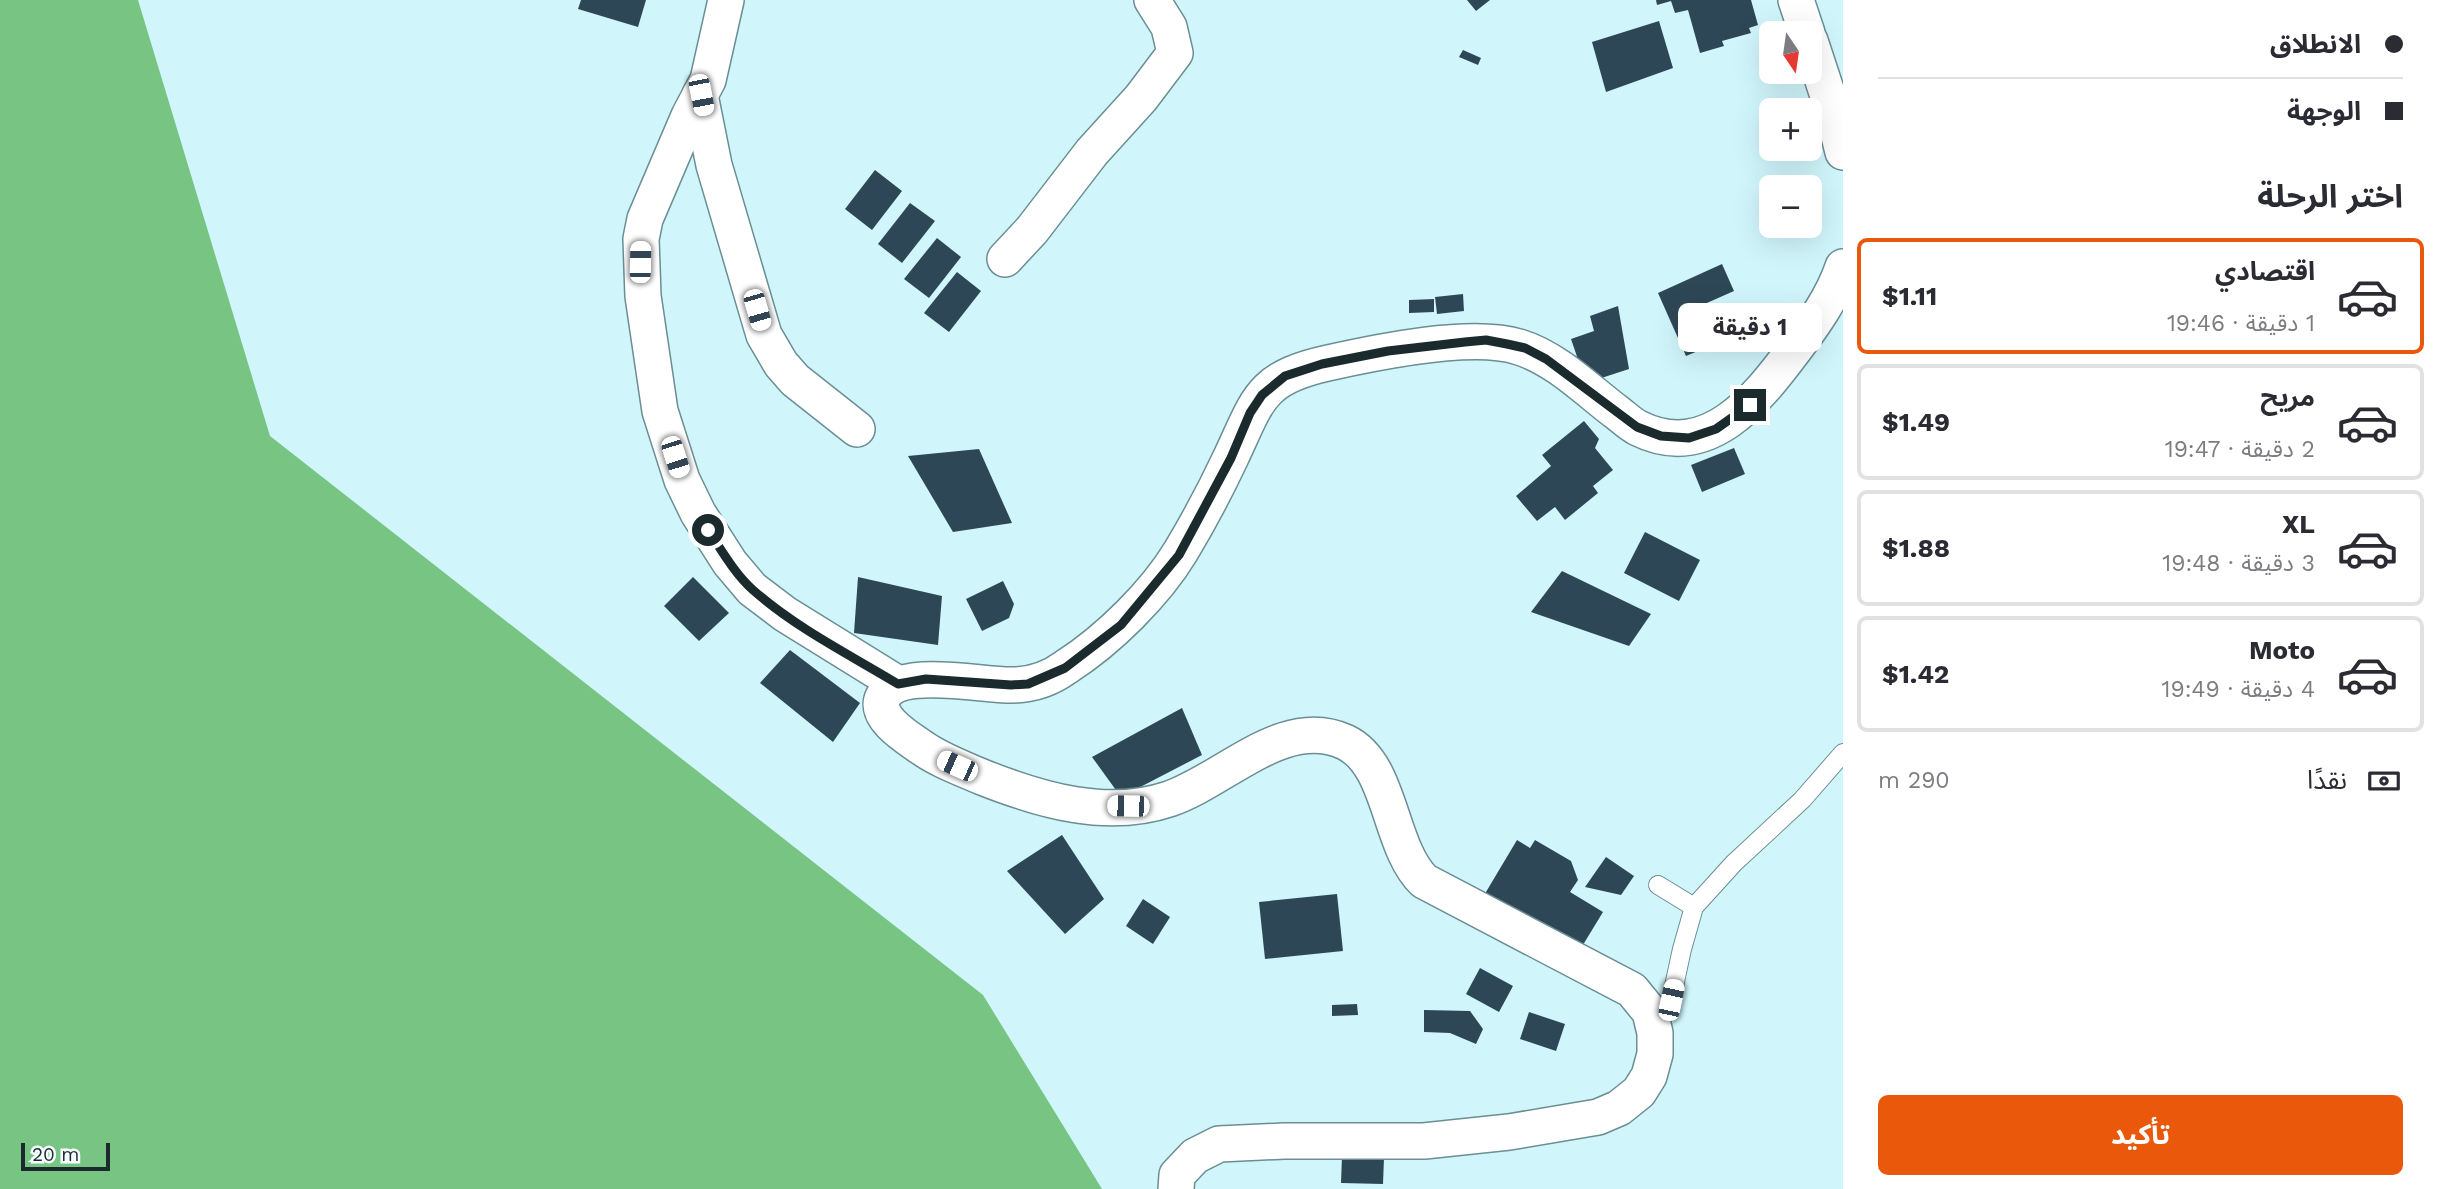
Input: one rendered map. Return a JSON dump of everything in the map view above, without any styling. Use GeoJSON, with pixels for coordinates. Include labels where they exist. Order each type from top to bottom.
{"type":"FeatureCollection","features":[{"type":"Feature","properties":{"kind":"street"},"geometry":{"type":"LineString","coordinates":[[726,0],[708,80],[645,219],[641,239],[643,296],[660,411],[682,481],[704,523],[730,563],[752,589],[785,614],[898,684]]}},
{"type":"Feature","properties":{"kind":"street"},"geometry":{"type":"LineString","coordinates":[[1005,259],[1032,230],[1092,152],[1141,98],[1175,53],[1169,27],[1152,0]]}},
{"type":"Feature","properties":{"kind":"street"},"geometry":{"type":"LineString","coordinates":[[1796,0],[1803,21]]}},
{"type":"Feature","properties":{"kind":"street"},"geometry":{"type":"LineString","coordinates":[[1822,66],[1838,99],[1843,152]]}},
{"type":"Feature","properties":{"kind":"street"},"geometry":{"type":"LineString","coordinates":[[701,95],[714,165],[764,335],[772,351],[795,380],[857,429]]}},
{"type":"Feature","properties":{"kind":"street"},"geometry":{"type":"LineString","coordinates":[[1176,1189],[1177,1175],[1195,1156],[1219,1144],[1424,1141],[1509,1132],[1598,1116],[1619,1108],[1639,1092],[1649,1076],[1655,1054],[1650,1012],[1632,990],[1424,881],[1417,874],[1404,849],[1374,770],[1363,754],[1351,744],[1315,734],[1292,736],[1174,798],[1152,804],[1128,806],[1073,806],[1032,796],[976,775],[926,751],[887,719],[881,701],[884,695],[898,684],[926,679],[1028,684],[1065,668],[1121,625],[1179,555],[1231,458],[1255,405],[1262,395],[1285,376],[1322,364],[1388,351],[1486,340],[1525,348],[1546,359],[1637,427],[1661,436],[1689,438],[1716,429],[1750,405],[1811,327],[1843,267]]}},
{"type":"Feature","properties":{"kind":"lane"},"geometry":{"type":"LineString","coordinates":[[1654,1033],[1671,1000],[1694,907],[1734,863],[1802,800],[1843,753]]}},
{"type":"Feature","properties":{"kind":"lane"},"geometry":{"type":"LineString","coordinates":[[1658,885],[1694,907]]}},
{"type":"Feature","properties":{"kind":"green space"},"geometry":{"type":"Polygon","coordinates":[[[0,0],[138,0],[270,436],[983,995],[1102,1189],[0,1189],[0,0]]]}},
{"type":"Feature","properties":{"kind":"building"},"geometry":{"type":"Polygon","coordinates":[[[581,0],[646,0],[638,27],[578,9],[581,0]]]}},
{"type":"Feature","properties":{"kind":"building"},"geometry":{"type":"Polygon","coordinates":[[[1467,0],[1490,0],[1476,11],[1467,0]]]}},
{"type":"Feature","properties":{"kind":"building"},"geometry":{"type":"Polygon","coordinates":[[[1656,0],[1751,0],[1758,25],[1749,28],[1751,33],[1722,41],[1724,46],[1700,53],[1688,10],[1675,13],[1671,1],[1657,5],[1656,0]]]}},
{"type":"Feature","properties":{"kind":"building"},"geometry":{"type":"Polygon","coordinates":[[[1659,21],[1673,68],[1606,92],[1592,42],[1659,21]]]}},
{"type":"Feature","properties":{"kind":"building"},"geometry":{"type":"Polygon","coordinates":[[[1463,50],[1481,58],[1478,65],[1459,57],[1463,50]]]}},
{"type":"Feature","properties":{"kind":"building"},"geometry":{"type":"Polygon","coordinates":[[[875,170],[902,191],[872,230],[845,209],[875,170]]]}},
{"type":"Feature","properties":{"kind":"building"},"geometry":{"type":"Polygon","coordinates":[[[910,203],[935,221],[902,263],[878,244],[910,203]]]}},
{"type":"Feature","properties":{"kind":"building"},"geometry":{"type":"Polygon","coordinates":[[[937,238],[961,257],[929,298],[904,279],[937,238]]]}},
{"type":"Feature","properties":{"kind":"building"},"geometry":{"type":"Polygon","coordinates":[[[1722,264],[1734,291],[1700,306],[1717,343],[1686,356],[1658,293],[1722,264]]]}},
{"type":"Feature","properties":{"kind":"building"},"geometry":{"type":"Polygon","coordinates":[[[957,272],[981,291],[949,332],[924,313],[957,272]]]}},
{"type":"Feature","properties":{"kind":"building"},"geometry":{"type":"Polygon","coordinates":[[[1463,294],[1464,311],[1437,314],[1435,297],[1463,294]]]}},
{"type":"Feature","properties":{"kind":"building"},"geometry":{"type":"Polygon","coordinates":[[[1434,299],[1434,312],[1409,313],[1409,300],[1434,299]]]}},
{"type":"Feature","properties":{"kind":"building"},"geometry":{"type":"Polygon","coordinates":[[[1618,306],[1629,369],[1586,383],[1571,339],[1594,331],[1590,316],[1618,306]]]}},
{"type":"Feature","properties":{"kind":"building"},"geometry":{"type":"Polygon","coordinates":[[[1584,421],[1599,439],[1595,448],[1613,470],[1593,486],[1598,493],[1565,520],[1555,507],[1537,521],[1516,496],[1551,466],[1542,455],[1584,421]]]}},
{"type":"Feature","properties":{"kind":"building"},"geometry":{"type":"Polygon","coordinates":[[[1734,448],[1745,474],[1702,492],[1691,465],[1734,448]]]}},
{"type":"Feature","properties":{"kind":"building"},"geometry":{"type":"Polygon","coordinates":[[[979,449],[1012,523],[953,532],[908,456],[979,449]]]}},
{"type":"Feature","properties":{"kind":"building"},"geometry":{"type":"Polygon","coordinates":[[[1645,532],[1700,560],[1679,601],[1624,573],[1645,532]]]}},
{"type":"Feature","properties":{"kind":"building"},"geometry":{"type":"Polygon","coordinates":[[[1562,571],[1651,614],[1629,646],[1531,612],[1562,571]]]}},
{"type":"Feature","properties":{"kind":"building"},"geometry":{"type":"Polygon","coordinates":[[[693,577],[729,613],[699,641],[664,606],[693,577]]]}},
{"type":"Feature","properties":{"kind":"building"},"geometry":{"type":"Polygon","coordinates":[[[858,577],[942,596],[938,645],[854,633],[858,577]]]}},
{"type":"Feature","properties":{"kind":"building"},"geometry":{"type":"Polygon","coordinates":[[[1003,581],[1014,604],[1009,618],[982,631],[966,599],[1003,581]]]}},
{"type":"Feature","properties":{"kind":"building"},"geometry":{"type":"Polygon","coordinates":[[[790,650],[860,703],[833,742],[760,683],[790,650]]]}},
{"type":"Feature","properties":{"kind":"building"},"geometry":{"type":"Polygon","coordinates":[[[1182,708],[1202,755],[1121,797],[1092,757],[1182,708]]]}},
{"type":"Feature","properties":{"kind":"building"},"geometry":{"type":"Polygon","coordinates":[[[1062,835],[1104,899],[1065,934],[1007,871],[1062,835]]]}},
{"type":"Feature","properties":{"kind":"building"},"geometry":{"type":"Polygon","coordinates":[[[1517,840],[1530,848],[1535,840],[1571,861],[1578,880],[1570,892],[1603,912],[1578,953],[1483,897],[1517,840]]]}},
{"type":"Feature","properties":{"kind":"building"},"geometry":{"type":"Polygon","coordinates":[[[1606,857],[1634,876],[1621,895],[1585,887],[1606,857]]]}},
{"type":"Feature","properties":{"kind":"building"},"geometry":{"type":"Polygon","coordinates":[[[1337,894],[1343,951],[1265,959],[1259,902],[1337,894]]]}},
{"type":"Feature","properties":{"kind":"building"},"geometry":{"type":"Polygon","coordinates":[[[1143,899],[1170,917],[1153,944],[1126,926],[1143,899]]]}},
{"type":"Feature","properties":{"kind":"building"},"geometry":{"type":"Polygon","coordinates":[[[1480,968],[1513,986],[1499,1012],[1466,994],[1480,968]]]}},
{"type":"Feature","properties":{"kind":"building"},"geometry":{"type":"Polygon","coordinates":[[[1357,1004],[1358,1015],[1332,1016],[1332,1005],[1357,1004]]]}},
{"type":"Feature","properties":{"kind":"building"},"geometry":{"type":"Polygon","coordinates":[[[1424,1010],[1470,1011],[1483,1029],[1476,1044],[1450,1033],[1424,1032],[1424,1010]]]}},
{"type":"Feature","properties":{"kind":"building"},"geometry":{"type":"Polygon","coordinates":[[[1529,1012],[1565,1024],[1556,1051],[1520,1039],[1529,1012]]]}},
{"type":"Feature","properties":{"kind":"building"},"geometry":{"type":"Polygon","coordinates":[[[1342,1156],[1384,1158],[1383,1184],[1341,1183],[1342,1156]]]}},
{"type":"Feature","properties":{"kind":"route"},"geometry":{"type":"LineString","coordinates":[[708,530],[752,589],[785,614],[898,684],[926,679],[1028,684],[1065,668],[1121,625],[1168,569],[1179,555],[1231,458],[1250,413],[1262,395],[1285,376],[1322,364],[1388,351],[1486,340],[1525,348],[1546,359],[1637,427],[1661,436],[1689,438],[1716,429],[1750,405]]}}]}
